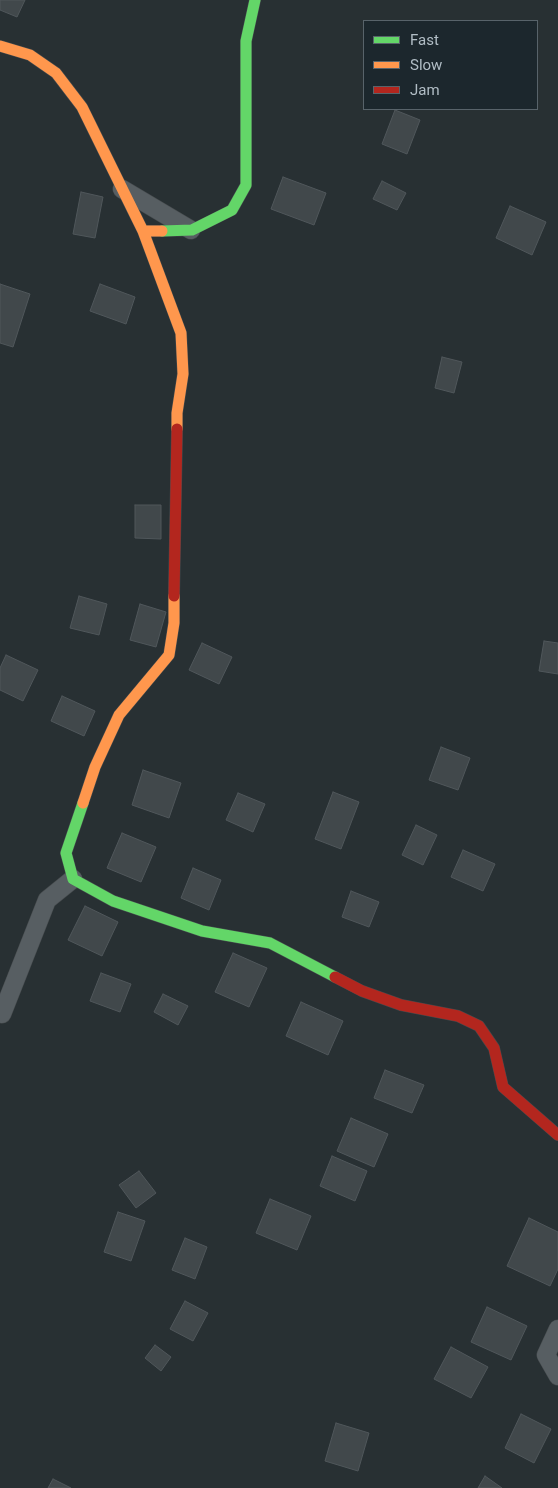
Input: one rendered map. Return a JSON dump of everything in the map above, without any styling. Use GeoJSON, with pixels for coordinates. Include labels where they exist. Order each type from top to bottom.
{"type":"FeatureCollection","features":[{"type":"Feature","properties":{"kind":"street"},"geometry":{"type":"LineString","coordinates":[[143,231],[192,230],[232,210],[246,185],[246,41],[255,0]]}},
{"type":"Feature","properties":{"kind":"street"},"geometry":{"type":"LineString","coordinates":[[0,46],[30,55],[56,73],[82,107],[143,231],[181,333],[183,374],[176,413],[174,623],[169,655],[119,715],[96,767],[66,853],[73,879],[113,901],[202,931],[270,943],[362,991],[401,1005],[458,1016],[479,1026],[494,1048],[503,1087],[558,1135]]}},
{"type":"Feature","properties":{"kind":"street"},"geometry":{"type":"LineString","coordinates":[[122,190],[192,230]]}},
{"type":"Feature","properties":{"kind":"street"},"geometry":{"type":"LineString","coordinates":[[2,1014],[47,900],[73,879]]}},
{"type":"Feature","properties":{"kind":"street"},"geometry":{"type":"LineString","coordinates":[[558,1329],[546,1355],[558,1376]]}},
{"type":"Feature","properties":{"kind":"building"},"geometry":{"type":"Polygon","coordinates":[[[0,0],[25,0],[17,17],[0,10],[0,0]]]}},
{"type":"Feature","properties":{"kind":"building"},"geometry":{"type":"Polygon","coordinates":[[[395,110],[420,120],[407,154],[382,144],[395,110]]]}},
{"type":"Feature","properties":{"kind":"building"},"geometry":{"type":"Polygon","coordinates":[[[283,177],[326,193],[314,225],[271,209],[283,177]]]}},
{"type":"Feature","properties":{"kind":"building"},"geometry":{"type":"Polygon","coordinates":[[[382,181],[406,193],[397,210],[373,199],[382,181]]]}},
{"type":"Feature","properties":{"kind":"building"},"geometry":{"type":"Polygon","coordinates":[[[81,192],[103,197],[95,238],[73,234],[81,192]]]}},
{"type":"Feature","properties":{"kind":"building"},"geometry":{"type":"Polygon","coordinates":[[[510,206],[546,222],[532,255],[496,238],[510,206]]]}},
{"type":"Feature","properties":{"kind":"building"},"geometry":{"type":"Polygon","coordinates":[[[0,284],[30,294],[13,347],[0,343],[0,284]]]}},
{"type":"Feature","properties":{"kind":"building"},"geometry":{"type":"Polygon","coordinates":[[[100,284],[135,297],[126,324],[90,311],[100,284]]]}},
{"type":"Feature","properties":{"kind":"building"},"geometry":{"type":"Polygon","coordinates":[[[442,357],[462,362],[454,393],[435,388],[442,357]]]}},
{"type":"Feature","properties":{"kind":"building"},"geometry":{"type":"Polygon","coordinates":[[[135,505],[161,505],[161,539],[135,538],[135,505]]]}},
{"type":"Feature","properties":{"kind":"building"},"geometry":{"type":"Polygon","coordinates":[[[79,596],[107,604],[99,635],[70,628],[79,596]]]}},
{"type":"Feature","properties":{"kind":"building"},"geometry":{"type":"Polygon","coordinates":[[[140,604],[166,612],[156,647],[130,640],[140,604]]]}},
{"type":"Feature","properties":{"kind":"building"},"geometry":{"type":"Polygon","coordinates":[[[544,641],[558,643],[558,674],[539,671],[544,641]]]}},
{"type":"Feature","properties":{"kind":"building"},"geometry":{"type":"Polygon","coordinates":[[[202,643],[232,657],[219,684],[189,670],[202,643]]]}},
{"type":"Feature","properties":{"kind":"building"},"geometry":{"type":"Polygon","coordinates":[[[6,655],[38,670],[23,701],[0,690],[0,668],[6,655]]]}},
{"type":"Feature","properties":{"kind":"building"},"geometry":{"type":"Polygon","coordinates":[[[62,696],[95,711],[84,736],[51,721],[62,696]]]}},
{"type":"Feature","properties":{"kind":"building"},"geometry":{"type":"Polygon","coordinates":[[[441,747],[470,758],[458,790],[429,780],[441,747]]]}},
{"type":"Feature","properties":{"kind":"building"},"geometry":{"type":"Polygon","coordinates":[[[143,770],[181,783],[169,818],[132,805],[143,770]]]}},
{"type":"Feature","properties":{"kind":"building"},"geometry":{"type":"Polygon","coordinates":[[[333,792],[359,802],[341,849],[315,839],[333,792]]]}},
{"type":"Feature","properties":{"kind":"building"},"geometry":{"type":"Polygon","coordinates":[[[238,793],[265,804],[253,832],[226,820],[238,793]]]}},
{"type":"Feature","properties":{"kind":"building"},"geometry":{"type":"Polygon","coordinates":[[[416,825],[437,835],[423,865],[402,855],[416,825]]]}},
{"type":"Feature","properties":{"kind":"building"},"geometry":{"type":"Polygon","coordinates":[[[122,833],[156,847],[141,882],[107,868],[122,833]]]}},
{"type":"Feature","properties":{"kind":"building"},"geometry":{"type":"Polygon","coordinates":[[[463,850],[495,864],[483,891],[451,877],[463,850]]]}},
{"type":"Feature","properties":{"kind":"building"},"geometry":{"type":"Polygon","coordinates":[[[193,868],[221,880],[209,910],[181,898],[193,868]]]}},
{"type":"Feature","properties":{"kind":"building"},"geometry":{"type":"Polygon","coordinates":[[[351,891],[379,902],[369,927],[342,917],[351,891]]]}},
{"type":"Feature","properties":{"kind":"building"},"geometry":{"type":"Polygon","coordinates":[[[85,906],[118,922],[102,956],[68,940],[85,906]]]}},
{"type":"Feature","properties":{"kind":"building"},"geometry":{"type":"Polygon","coordinates":[[[233,953],[267,968],[249,1007],[215,992],[233,953]]]}},
{"type":"Feature","properties":{"kind":"building"},"geometry":{"type":"Polygon","coordinates":[[[101,973],[131,984],[120,1012],[90,1001],[101,973]]]}},
{"type":"Feature","properties":{"kind":"building"},"geometry":{"type":"Polygon","coordinates":[[[163,994],[188,1006],[178,1025],[154,1012],[163,994]]]}},
{"type":"Feature","properties":{"kind":"building"},"geometry":{"type":"Polygon","coordinates":[[[301,1002],[343,1021],[328,1055],[286,1036],[301,1002]]]}},
{"type":"Feature","properties":{"kind":"building"},"geometry":{"type":"Polygon","coordinates":[[[385,1070],[424,1085],[412,1113],[374,1098],[385,1070]]]}},
{"type":"Feature","properties":{"kind":"building"},"geometry":{"type":"Polygon","coordinates":[[[351,1118],[388,1134],[374,1167],[337,1151],[351,1118]]]}},
{"type":"Feature","properties":{"kind":"building"},"geometry":{"type":"Polygon","coordinates":[[[332,1156],[367,1171],[355,1201],[320,1186],[332,1156]]]}},
{"type":"Feature","properties":{"kind":"building"},"geometry":{"type":"Polygon","coordinates":[[[139,1171],[156,1193],[136,1208],[119,1185],[139,1171]]]}},
{"type":"Feature","properties":{"kind":"building"},"geometry":{"type":"Polygon","coordinates":[[[270,1199],[311,1216],[297,1250],[256,1233],[270,1199]]]}},
{"type":"Feature","properties":{"kind":"building"},"geometry":{"type":"Polygon","coordinates":[[[118,1212],[145,1221],[131,1261],[104,1252],[118,1212]]]}},
{"type":"Feature","properties":{"kind":"building"},"geometry":{"type":"Polygon","coordinates":[[[529,1218],[558,1232],[558,1269],[550,1286],[507,1266],[529,1218]]]}},
{"type":"Feature","properties":{"kind":"building"},"geometry":{"type":"Polygon","coordinates":[[[185,1238],[207,1247],[195,1279],[172,1270],[185,1238]]]}},
{"type":"Feature","properties":{"kind":"building"},"geometry":{"type":"Polygon","coordinates":[[[185,1301],[208,1313],[193,1341],[170,1329],[185,1301]]]}},
{"type":"Feature","properties":{"kind":"building"},"geometry":{"type":"Polygon","coordinates":[[[487,1307],[527,1326],[511,1360],[471,1342],[487,1307]]]}},
{"type":"Feature","properties":{"kind":"building"},"geometry":{"type":"Polygon","coordinates":[[[155,1345],[171,1357],[161,1371],[145,1358],[155,1345]]]}},
{"type":"Feature","properties":{"kind":"building"},"geometry":{"type":"Polygon","coordinates":[[[451,1347],[488,1367],[471,1398],[434,1379],[451,1347]]]}},
{"type":"Feature","properties":{"kind":"building"},"geometry":{"type":"Polygon","coordinates":[[[521,1414],[551,1429],[534,1463],[505,1448],[521,1414]]]}},
{"type":"Feature","properties":{"kind":"building"},"geometry":{"type":"Polygon","coordinates":[[[336,1423],[369,1433],[358,1471],[325,1461],[336,1423]]]}},
{"type":"Feature","properties":{"kind":"building"},"geometry":{"type":"Polygon","coordinates":[[[485,1476],[502,1488],[478,1488],[485,1476]]]}},
{"type":"Feature","properties":{"kind":"building"},"geometry":{"type":"Polygon","coordinates":[[[53,1479],[71,1488],[48,1488],[53,1479]]]}},
{"type":"Feature","properties":{"kind":"traffic: fast"},"geometry":{"type":"LineString","coordinates":[[162,231],[192,230],[232,210],[246,185],[246,41],[255,0]]}},
{"type":"Feature","properties":{"kind":"traffic: fast"},"geometry":{"type":"LineString","coordinates":[[83,803],[66,853],[73,879],[113,901],[202,931],[270,943],[335,977]]}},
{"type":"Feature","properties":{"kind":"traffic: slow"},"geometry":{"type":"LineString","coordinates":[[0,46],[30,55],[56,73],[82,107],[143,231]]}},
{"type":"Feature","properties":{"kind":"traffic: slow"},"geometry":{"type":"LineString","coordinates":[[162,231],[143,231],[181,333],[183,374],[177,413],[177,429]]}},
{"type":"Feature","properties":{"kind":"traffic: slow"},"geometry":{"type":"LineString","coordinates":[[83,803],[95,767],[119,715],[169,655],[174,623],[174,596]]}},
{"type":"Feature","properties":{"kind":"traffic: jam"},"geometry":{"type":"LineString","coordinates":[[174,596],[177,429]]}},
{"type":"Feature","properties":{"kind":"traffic: jam"},"geometry":{"type":"LineString","coordinates":[[335,977],[362,991],[401,1005],[458,1016],[479,1026],[494,1048],[503,1087],[558,1135]]}}]}
